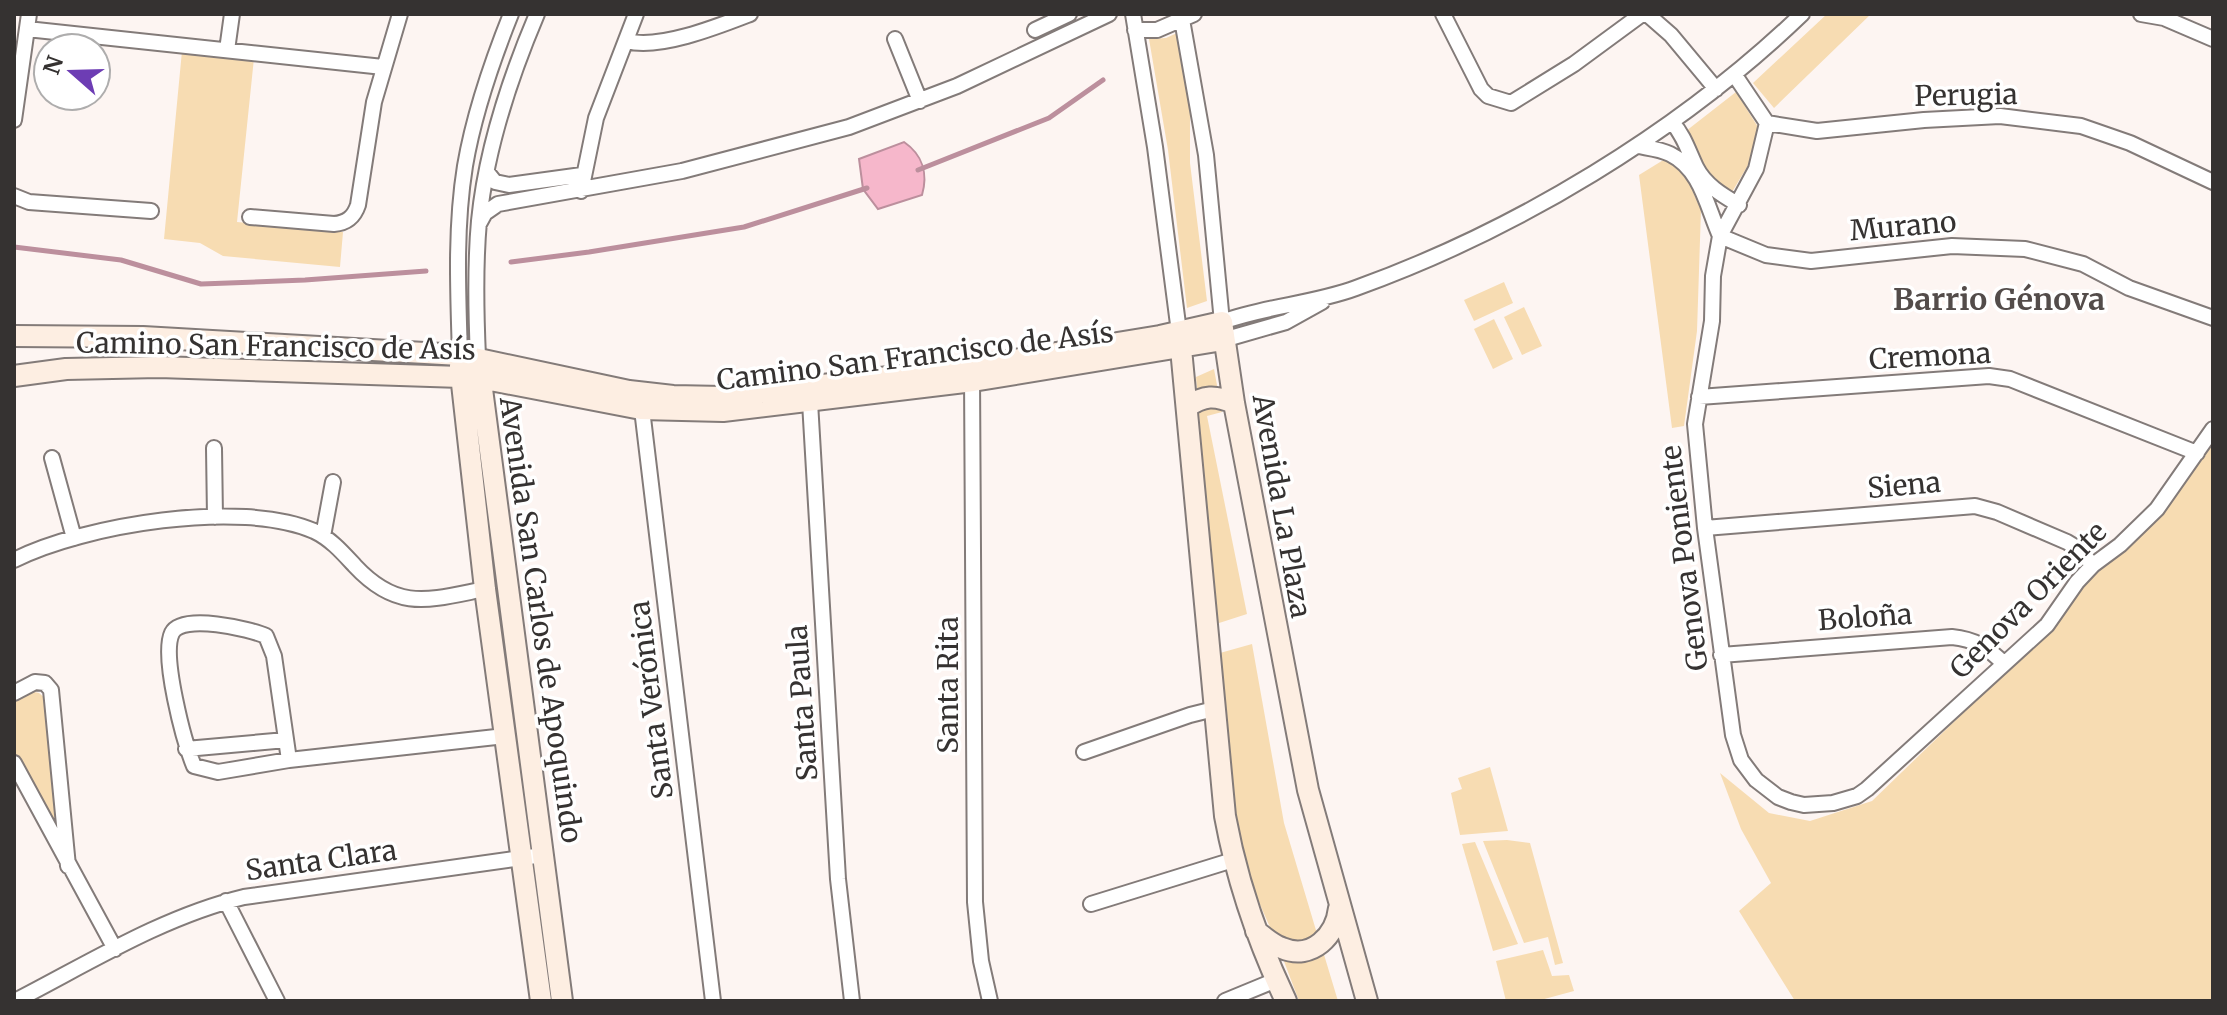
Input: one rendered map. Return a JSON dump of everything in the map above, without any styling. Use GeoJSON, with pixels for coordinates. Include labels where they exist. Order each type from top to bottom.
{"type":"FeatureCollection","features":[{"type":"Feature","properties":{"kind":"main road","name":"Camino San Francisco de Asís"},"geometry":{"type":"LineString","coordinates":[[14,376],[66,369],[193,368],[470,378],[723,411],[810,402],[1222,331]]}},
{"type":"Feature","properties":{"kind":"main road","name":"Avenida La Plaza"},"geometry":{"type":"LineString","coordinates":[[1222,331],[1308,790],[1367,1001]]}},
{"type":"Feature","properties":{"kind":"main road","name":"Camino San Francisco de Asís"},"geometry":{"type":"LineString","coordinates":[[14,336],[191,340],[469,356],[640,401],[723,397],[972,374]]}},
{"type":"Feature","properties":{"kind":"main road"},"geometry":{"type":"LineString","coordinates":[[191,340],[193,368]]}},
{"type":"Feature","properties":{"kind":"main road"},"geometry":{"type":"LineString","coordinates":[[1180,340],[1225,816],[1233,860],[1256,931],[1286,1001]]}},
{"type":"Feature","properties":{"kind":"main road","name":"Avenida San Carlos de Apoquindo"},"geometry":{"type":"LineString","coordinates":[[469,356],[485,589],[541,1001]]}},
{"type":"Feature","properties":{"kind":"main road","name":"Avenida San Carlos de Apoquindo"},"geometry":{"type":"LineString","coordinates":[[470,378],[543,855],[562,1001]]}},
{"type":"Feature","properties":{"kind":"main road"},"geometry":{"type":"LineString","coordinates":[[1187,407],[1208,396],[1234,403]]}},
{"type":"Feature","properties":{"kind":"main road"},"geometry":{"type":"LineString","coordinates":[[1256,931],[1279,948],[1308,950],[1325,941],[1332,932],[1339,908]]}},
{"type":"Feature","properties":{"kind":"street"},"geometry":{"type":"LineString","coordinates":[[227,50],[232,14]]}},
{"type":"Feature","properties":{"kind":"street"},"geometry":{"type":"LineString","coordinates":[[250,217],[334,224],[350,219],[358,205],[368,128],[400,14]]}},
{"type":"Feature","properties":{"kind":"street","name":"Avenida San Carlos de Apoquindo"},"geometry":{"type":"LineString","coordinates":[[469,356],[459,239],[465,167],[484,87],[511,14]]}},
{"type":"Feature","properties":{"kind":"street","name":"Avenida San Carlos de Apoquindo"},"geometry":{"type":"LineString","coordinates":[[469,356],[479,224],[487,172],[505,98],[537,14]]}},
{"type":"Feature","properties":{"kind":"street"},"geometry":{"type":"LineString","coordinates":[[581,191],[582,175],[600,108],[636,14]]}},
{"type":"Feature","properties":{"kind":"street"},"geometry":{"type":"LineString","coordinates":[[627,41],[665,40],[750,14]]}},
{"type":"Feature","properties":{"kind":"street"},"geometry":{"type":"LineString","coordinates":[[1031,14],[1038,48]]}},
{"type":"Feature","properties":{"kind":"street"},"geometry":{"type":"LineString","coordinates":[[1035,30],[1069,14]]}},
{"type":"Feature","properties":{"kind":"street"},"geometry":{"type":"LineString","coordinates":[[479,224],[485,213],[498,204],[581,191],[729,160],[835,131],[920,101],[1109,14]]}},
{"type":"Feature","properties":{"kind":"street"},"geometry":{"type":"LineString","coordinates":[[1133,14],[1155,147],[1180,340]]}},
{"type":"Feature","properties":{"kind":"street"},"geometry":{"type":"LineString","coordinates":[[1443,14],[1481,89],[1488,96],[1511,103],[1574,64],[1644,14],[1671,35],[1716,89]]}},
{"type":"Feature","properties":{"kind":"street","name":"Camino San Francisco de Asís"},"geometry":{"type":"LineString","coordinates":[[1222,331],[1251,313],[1336,294],[1400,271],[1575,185],[1638,146],[1716,89],[1802,14]]}},
{"type":"Feature","properties":{"kind":"street"},"geometry":{"type":"LineString","coordinates":[[2141,14],[2163,16],[2213,39]]}},
{"type":"Feature","properties":{"kind":"street"},"geometry":{"type":"LineString","coordinates":[[1135,30],[1157,30],[1186,16]]}},
{"type":"Feature","properties":{"kind":"street","name":"Avenida La Plaza"},"geometry":{"type":"LineString","coordinates":[[1186,16],[1206,155],[1222,331]]}},
{"type":"Feature","properties":{"kind":"street"},"geometry":{"type":"LineString","coordinates":[[14,120],[28,22],[227,50],[383,67]]}},
{"type":"Feature","properties":{"kind":"street"},"geometry":{"type":"LineString","coordinates":[[895,39],[920,101]]}},
{"type":"Feature","properties":{"kind":"street"},"geometry":{"type":"LineString","coordinates":[[1734,74],[1767,123]]}},
{"type":"Feature","properties":{"kind":"street","name":"Perugia"},"geometry":{"type":"LineString","coordinates":[[1767,123],[1817,131],[2000,116],[2081,126],[2130,143],[2213,182]]}},
{"type":"Feature","properties":{"kind":"street"},"geometry":{"type":"LineString","coordinates":[[1672,122],[1685,138],[1697,169],[1707,183],[1739,205]]}},
{"type":"Feature","properties":{"kind":"street","name":"Genova Poniente"},"geometry":{"type":"LineString","coordinates":[[1767,123],[1756,169],[1720,236],[1695,443],[1733,735],[1747,770],[1756,780],[1778,797],[1816,805]]}},
{"type":"Feature","properties":{"kind":"street"},"geometry":{"type":"LineString","coordinates":[[1638,146],[1667,152],[1680,160],[1705,195],[1720,236]]}},
{"type":"Feature","properties":{"kind":"street"},"geometry":{"type":"LineString","coordinates":[[487,172],[495,182],[509,185],[582,175]]}},
{"type":"Feature","properties":{"kind":"street"},"geometry":{"type":"LineString","coordinates":[[14,196],[29,202],[151,211]]}},
{"type":"Feature","properties":{"kind":"street","name":"Murano"},"geometry":{"type":"LineString","coordinates":[[1720,236],[1766,255],[1811,261],[1952,246],[2025,249],[2083,264],[2129,288],[2213,318]]}},
{"type":"Feature","properties":{"kind":"street","name":"Santa Rita"},"geometry":{"type":"LineString","coordinates":[[972,374],[975,902],[981,961],[990,1001]]}},
{"type":"Feature","properties":{"kind":"street","name":"Cremona"},"geometry":{"type":"LineString","coordinates":[[1699,397],[1989,376],[2018,382],[2197,453]]}},
{"type":"Feature","properties":{"kind":"street","name":"Santa Verónica"},"geometry":{"type":"LineString","coordinates":[[640,401],[713,1001]]}},
{"type":"Feature","properties":{"kind":"street","name":"Santa Paula"},"geometry":{"type":"LineString","coordinates":[[810,402],[838,879],[852,1001]]}},
{"type":"Feature","properties":{"kind":"street","name":"Genova Oriente"},"geometry":{"type":"LineString","coordinates":[[1816,805],[1845,800],[1867,789],[2047,625],[2093,565],[2120,545],[2157,509],[2213,429]]}},
{"type":"Feature","properties":{"kind":"street"},"geometry":{"type":"LineString","coordinates":[[214,448],[215,517]]}},
{"type":"Feature","properties":{"kind":"street"},"geometry":{"type":"LineString","coordinates":[[52,458],[74,538]]}},
{"type":"Feature","properties":{"kind":"street"},"geometry":{"type":"LineString","coordinates":[[323,536],[333,482]]}},
{"type":"Feature","properties":{"kind":"street","name":"Siena"},"geometry":{"type":"LineString","coordinates":[[1705,528],[1975,506],[1997,512],[2067,542],[2093,565]]}},
{"type":"Feature","properties":{"kind":"street"},"geometry":{"type":"LineString","coordinates":[[14,560],[74,538],[157,522],[215,517],[279,521],[307,528],[323,536],[375,586],[393,596],[417,599],[485,589]]}},
{"type":"Feature","properties":{"kind":"street"},"geometry":{"type":"LineString","coordinates":[[289,760],[274,656],[266,636],[252,630],[207,623],[178,627],[169,645],[177,719],[194,766],[206,771],[505,736]]}},
{"type":"Feature","properties":{"kind":"street","name":"Boloña"},"geometry":{"type":"LineString","coordinates":[[1721,655],[1952,637],[1967,638],[1981,644],[2004,664]]}},
{"type":"Feature","properties":{"kind":"street"},"geometry":{"type":"LineString","coordinates":[[14,693],[35,682],[45,683],[51,690],[68,866]]}},
{"type":"Feature","properties":{"kind":"street"},"geometry":{"type":"LineString","coordinates":[[1084,752],[1214,709]]}},
{"type":"Feature","properties":{"kind":"street"},"geometry":{"type":"LineString","coordinates":[[186,749],[286,740]]}},
{"type":"Feature","properties":{"kind":"street"},"geometry":{"type":"LineString","coordinates":[[14,763],[115,949]]}},
{"type":"Feature","properties":{"kind":"street","name":"Santa Clara"},"geometry":{"type":"LineString","coordinates":[[15,1001],[178,917],[226,901],[543,855]]}},
{"type":"Feature","properties":{"kind":"street"},"geometry":{"type":"LineString","coordinates":[[1091,904],[1233,860]]}},
{"type":"Feature","properties":{"kind":"street"},"geometry":{"type":"LineString","coordinates":[[226,901],[277,1001]]}},
{"type":"Feature","properties":{"kind":"street"},"geometry":{"type":"LineString","coordinates":[[1225,1001],[1276,980]]}},
{"type":"Feature","properties":{"kind":"shaded area"},"geometry":{"type":"Polygon","coordinates":[[[1827,14],[1871,14],[1774,108],[1753,83],[1827,14]]]}},
{"type":"Feature","properties":{"kind":"shaded area"},"geometry":{"type":"Polygon","coordinates":[[[1177,33],[1190,110],[1190,163],[1207,301],[1187,308],[1168,150],[1149,39],[1166,38],[1177,33]]]}},
{"type":"Feature","properties":{"kind":"shaded area"},"geometry":{"type":"Polygon","coordinates":[[[182,51],[254,58],[237,222],[343,232],[340,267],[223,256],[200,243],[164,239],[182,51]]]}},
{"type":"Feature","properties":{"kind":"shaded area"},"geometry":{"type":"Polygon","coordinates":[[[1736,92],[1758,127],[1750,162],[1732,192],[1710,178],[1686,131],[1736,92]]]}},
{"type":"Feature","properties":{"kind":"shaded area"},"geometry":{"type":"Polygon","coordinates":[[[904,142],[920,159],[924,180],[922,195],[878,209],[863,189],[859,159],[904,142]]]}},
{"type":"Feature","properties":{"kind":"shaded area"},"geometry":{"type":"Polygon","coordinates":[[[1665,159],[1685,174],[1701,210],[1697,331],[1684,426],[1672,428],[1639,175],[1665,159]]]}},
{"type":"Feature","properties":{"kind":"shaded area"},"geometry":{"type":"Polygon","coordinates":[[[1504,282],[1513,303],[1474,321],[1464,300],[1504,282]]]}},
{"type":"Feature","properties":{"kind":"shaded area"},"geometry":{"type":"Polygon","coordinates":[[[1524,307],[1542,346],[1522,355],[1504,317],[1524,307]]]}},
{"type":"Feature","properties":{"kind":"shaded area"},"geometry":{"type":"Polygon","coordinates":[[[1494,319],[1513,359],[1493,369],[1474,329],[1494,319]]]}},
{"type":"Feature","properties":{"kind":"shaded area"},"geometry":{"type":"Polygon","coordinates":[[[1214,369],[1222,412],[1207,416],[1247,614],[1216,624],[1196,377],[1214,369]]]}},
{"type":"Feature","properties":{"kind":"shaded area"},"geometry":{"type":"Polygon","coordinates":[[[478,396],[534,850],[528,848],[471,398],[478,396]]]}},
{"type":"Feature","properties":{"kind":"shaded area"},"geometry":{"type":"Polygon","coordinates":[[[2213,442],[2213,1001],[1795,1001],[1739,911],[1771,883],[1741,829],[1720,773],[1769,813],[1810,821],[1872,801],[2052,627],[2080,585],[2158,515],[2213,442]]]}},
{"type":"Feature","properties":{"kind":"shaded area"},"geometry":{"type":"Polygon","coordinates":[[[1252,644],[1284,823],[1318,937],[1306,945],[1285,942],[1273,934],[1242,864],[1219,692],[1220,653],[1252,644]]]}},
{"type":"Feature","properties":{"kind":"shaded area"},"geometry":{"type":"Polygon","coordinates":[[[30,691],[46,699],[60,821],[53,824],[14,751],[14,700],[30,691]]]}},
{"type":"Feature","properties":{"kind":"shaded area"},"geometry":{"type":"Polygon","coordinates":[[[1490,767],[1508,831],[1460,835],[1451,793],[1462,789],[1458,778],[1490,767]]]}},
{"type":"Feature","properties":{"kind":"shaded area"},"geometry":{"type":"Polygon","coordinates":[[[1483,841],[1530,843],[1563,963],[1555,965],[1548,937],[1524,943],[1483,841]]]}},
{"type":"Feature","properties":{"kind":"shaded area"},"geometry":{"type":"Polygon","coordinates":[[[1475,842],[1518,944],[1493,951],[1462,844],[1475,842]]]}},
{"type":"Feature","properties":{"kind":"shaded area"},"geometry":{"type":"Polygon","coordinates":[[[1322,948],[1338,1001],[1299,1001],[1282,956],[1322,948]]]}},
{"type":"Feature","properties":{"kind":"shaded area"},"geometry":{"type":"Polygon","coordinates":[[[1543,950],[1552,976],[1569,975],[1574,991],[1537,1001],[1506,1001],[1496,961],[1543,950]]]}},
{"type":"Feature","properties":{"kind":"waterway"},"geometry":{"type":"LineString","coordinates":[[918,170],[1049,118],[1103,80]]}},
{"type":"Feature","properties":{"kind":"waterway"},"geometry":{"type":"LineString","coordinates":[[511,262],[744,227],[867,188]]}},
{"type":"Feature","properties":{"kind":"waterway"},"geometry":{"type":"LineString","coordinates":[[14,247],[121,260],[201,284],[426,271]]}},
{"type":"Feature","properties":{"kind":"district","name":"Barrio Génova"},"geometry":{"type":"Point","coordinates":[1999,300]}}]}
